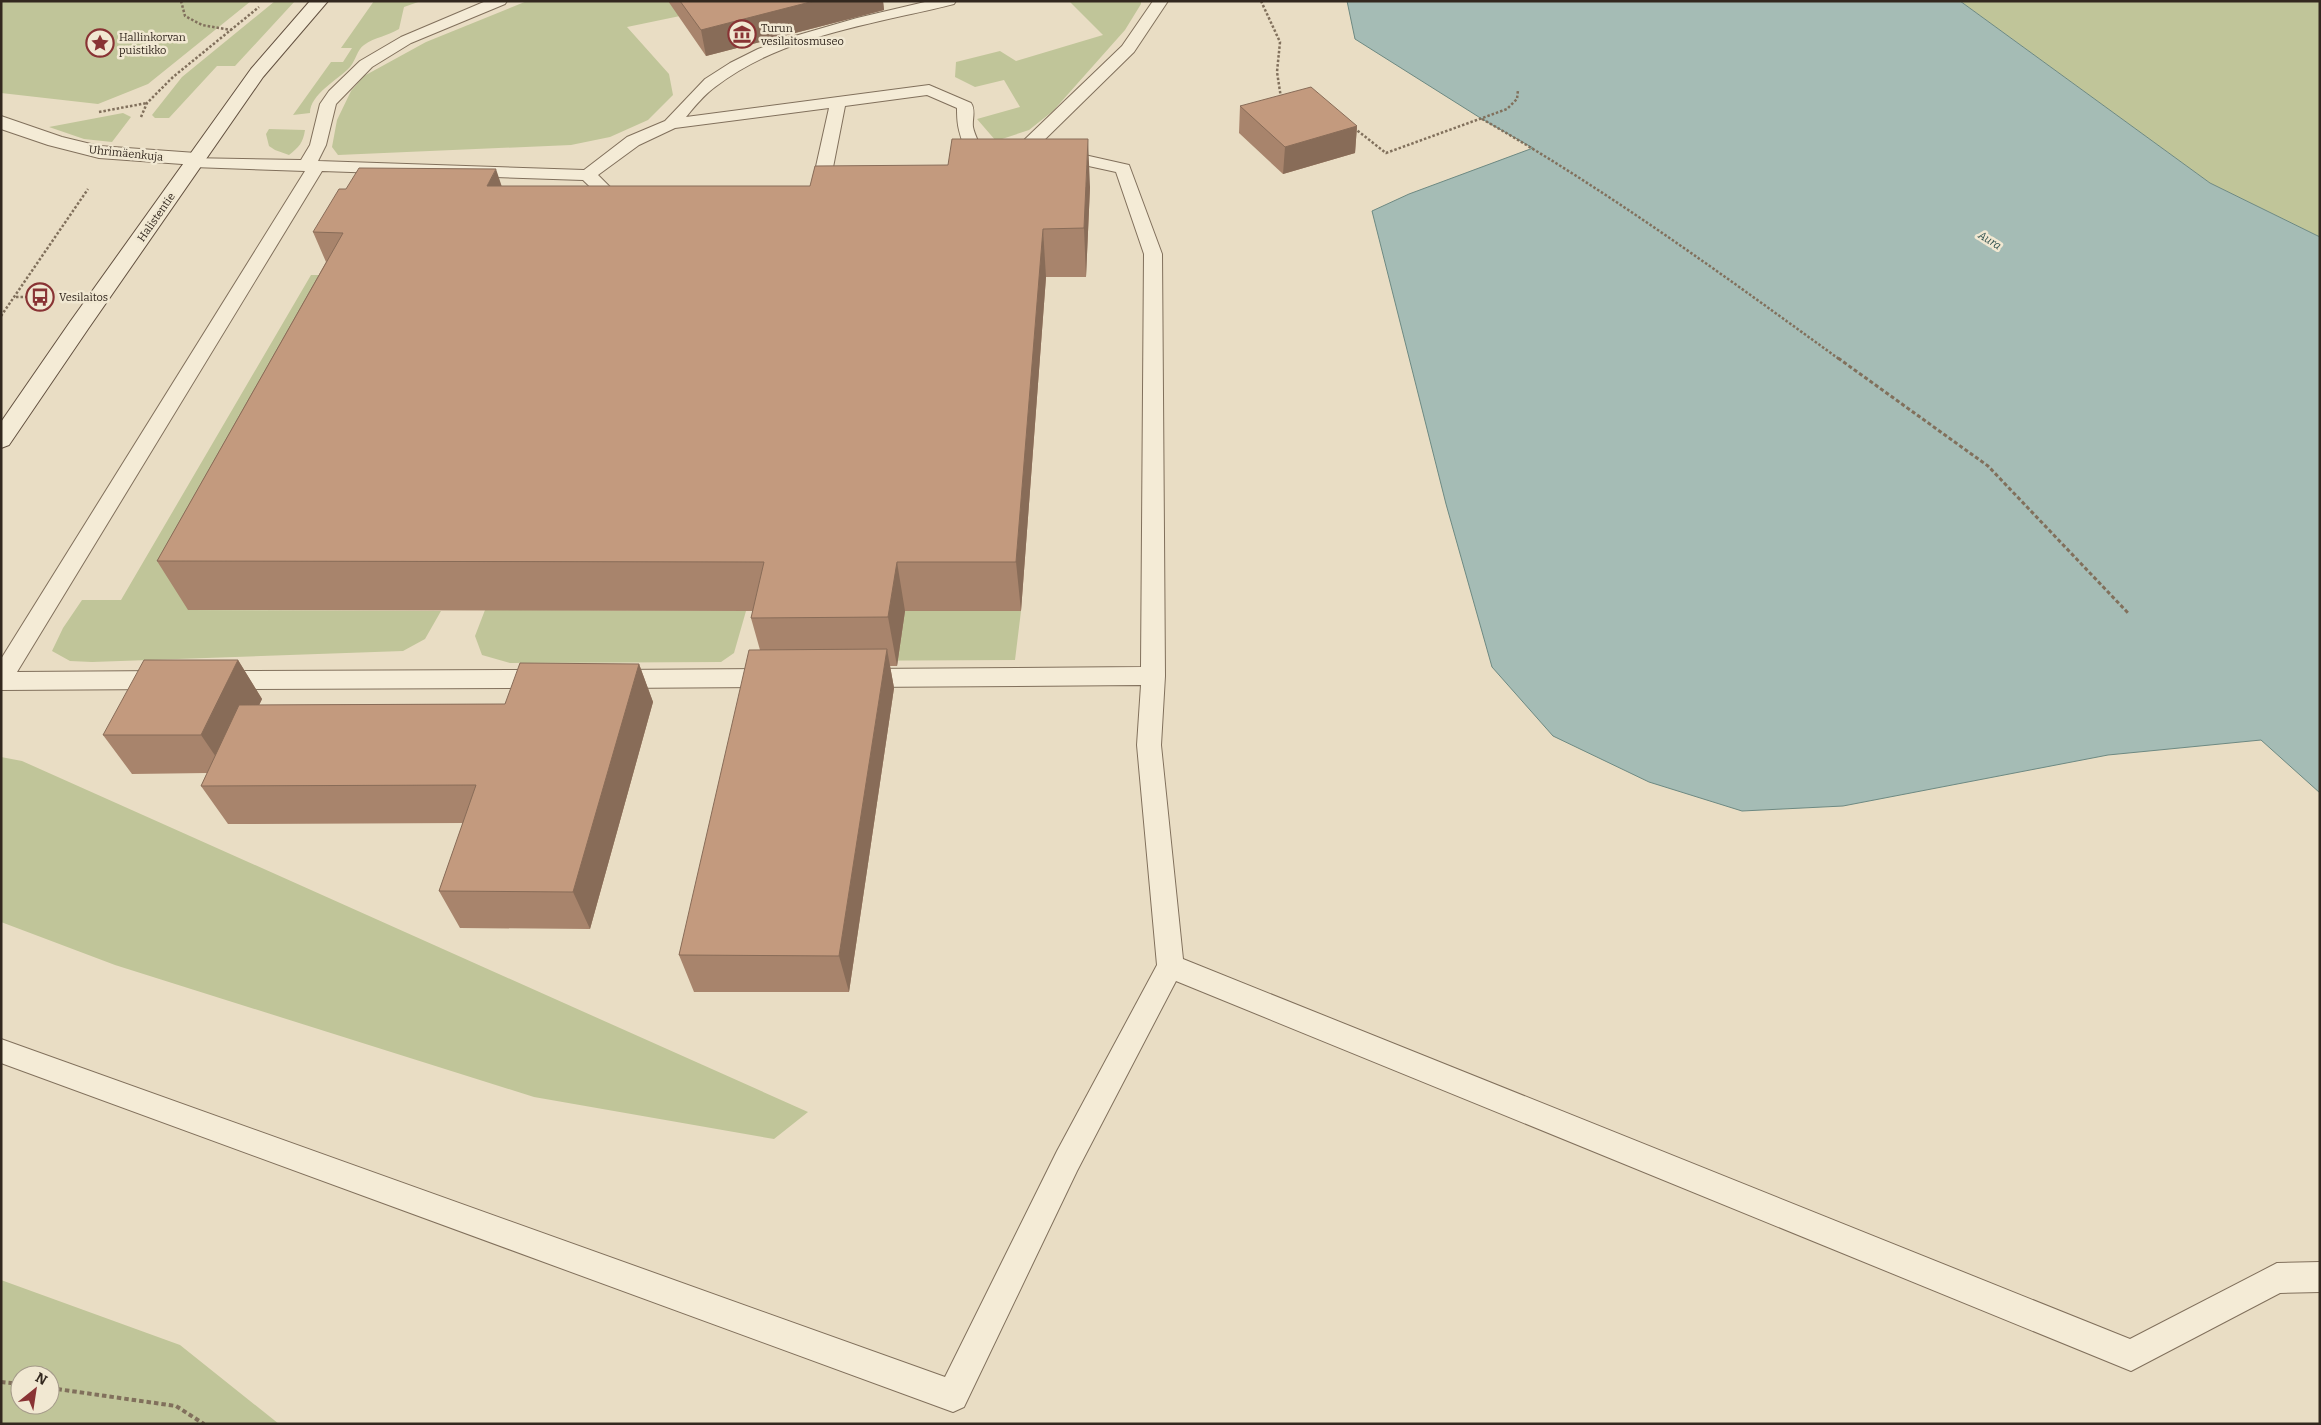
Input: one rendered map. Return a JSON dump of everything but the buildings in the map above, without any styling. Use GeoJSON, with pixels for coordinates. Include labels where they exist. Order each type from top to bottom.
{"type":"FeatureCollection","features":[{"type":"Feature","properties":{"kind":"street","name":"Halistentie"},"geometry":{"type":"LineString","coordinates":[[1,440],[257,73],[320,1]]}},
{"type":"Feature","properties":{"kind":"street","name":"Uhrimäenkuja"},"geometry":{"type":"LineString","coordinates":[[1,122],[55,141],[99,152],[195,161]]}},
{"type":"Feature","properties":{"kind":"lane"},"geometry":{"type":"LineString","coordinates":[[1,680],[312,166],[323,121],[332,99],[366,64],[406,40],[500,1]]}},
{"type":"Feature","properties":{"kind":"lane"},"geometry":{"type":"LineString","coordinates":[[671,124],[710,83],[754,56],[802,38],[949,1]]}},
{"type":"Feature","properties":{"kind":"lane"},"geometry":{"type":"LineString","coordinates":[[195,161],[588,175],[633,141],[671,124],[928,90],[965,106],[965,128],[973,149],[967,166],[1027,147],[1128,49],[1161,1]]}},
{"type":"Feature","properties":{"kind":"lane"},"geometry":{"type":"LineString","coordinates":[[818,202],[838,102]]}},
{"type":"Feature","properties":{"kind":"lane"},"geometry":{"type":"LineString","coordinates":[[1,1051],[953,1396],[1067,1161],[1170,966],[1149,745],[1153,676],[1153,254],[1123,168],[1027,147]]}},
{"type":"Feature","properties":{"kind":"lane"},"geometry":{"type":"LineString","coordinates":[[588,175],[622,208],[641,207]]}},
{"type":"Feature","properties":{"kind":"lane"},"geometry":{"type":"LineString","coordinates":[[798,203],[818,202],[836,198]]}},
{"type":"Feature","properties":{"kind":"lane"},"geometry":{"type":"LineString","coordinates":[[844,678],[1153,676]]}},
{"type":"Feature","properties":{"kind":"lane"},"geometry":{"type":"LineString","coordinates":[[596,679],[795,678]]}},
{"type":"Feature","properties":{"kind":"lane"},"geometry":{"type":"LineString","coordinates":[[1,680],[566,679]]}},
{"type":"Feature","properties":{"kind":"lane"},"geometry":{"type":"LineString","coordinates":[[1170,966],[2132,1355],[2277,1278],[2320,1277]]}},
{"type":"Feature","properties":{"kind":"path"},"geometry":{"type":"LineString","coordinates":[[181,1],[185,16],[202,25],[231,30]]}},
{"type":"Feature","properties":{"kind":"path"},"geometry":{"type":"LineString","coordinates":[[139,120],[147,103],[173,78],[266,1]]}},
{"type":"Feature","properties":{"kind":"path"},"geometry":{"type":"LineString","coordinates":[[1261,1],[1280,42],[1277,72],[1281,100]]}},
{"type":"Feature","properties":{"kind":"path"},"geometry":{"type":"LineString","coordinates":[[1350,125],[1386,153],[1507,109],[1517,99],[1518,90]]}},
{"type":"Feature","properties":{"kind":"path"},"geometry":{"type":"LineString","coordinates":[[1482,119],[1533,148],[1647,221],[1988,466],[2129,614]]}},
{"type":"Feature","properties":{"kind":"path"},"geometry":{"type":"LineString","coordinates":[[1,316],[90,186]]}},
{"type":"Feature","properties":{"kind":"path"},"geometry":{"type":"LineString","coordinates":[[15,297],[40,297]]}},
{"type":"Feature","properties":{"kind":"path"},"geometry":{"type":"LineString","coordinates":[[60,1389],[176,1406],[204,1424]]}},
{"type":"Feature","properties":{"kind":"green space","name":"Hallinkorvan puistikko"},"geometry":{"type":"Polygon","coordinates":[[[1,1],[251,1],[148,84],[98,104],[1,93],[1,1]]]}},
{"type":"Feature","properties":{"kind":"green space"},"geometry":{"type":"Polygon","coordinates":[[[275,1],[295,1],[235,66],[217,66],[169,118],[155,118],[152,115],[182,77],[275,1]]]}},
{"type":"Feature","properties":{"kind":"green space"},"geometry":{"type":"Polygon","coordinates":[[[374,1],[421,1],[404,7],[399,29],[368,42],[362,47],[350,67],[319,94],[311,106],[310,113],[293,115],[331,62],[343,62],[352,48],[341,48],[374,1]]]}},
{"type":"Feature","properties":{"kind":"green space"},"geometry":{"type":"Polygon","coordinates":[[[527,1],[669,1],[680,16],[627,27],[669,74],[673,95],[648,120],[610,137],[571,145],[338,155],[332,147],[337,120],[351,91],[364,76],[426,42],[527,1]]]}},
{"type":"Feature","properties":{"kind":"green space"},"geometry":{"type":"Polygon","coordinates":[[[1069,1],[1141,1],[1141,4],[1125,30],[1053,111],[1029,130],[996,141],[977,119],[1020,107],[1004,80],[975,87],[955,77],[956,62],[1000,51],[1016,61],[1103,35],[1069,1]]]}},
{"type":"Feature","properties":{"kind":"green space"},"geometry":{"type":"Polygon","coordinates":[[[1960,1],[2320,1],[2320,237],[2210,183],[1960,1]]]}},
{"type":"Feature","properties":{"kind":"green space"},"geometry":{"type":"Polygon","coordinates":[[[123,113],[131,117],[112,142],[84,139],[49,127],[123,113]]]}},
{"type":"Feature","properties":{"kind":"green space"},"geometry":{"type":"Polygon","coordinates":[[[269,129],[305,130],[300,144],[289,155],[269,146],[266,134],[269,129]]]}},
{"type":"Feature","properties":{"kind":"green space"},"geometry":{"type":"Polygon","coordinates":[[[311,275],[338,275],[188,610],[441,611],[425,639],[403,651],[92,662],[70,661],[52,651],[63,628],[82,600],[121,600],[311,275]]]}},
{"type":"Feature","properties":{"kind":"green space"},"geometry":{"type":"Polygon","coordinates":[[[485,610],[746,611],[734,653],[721,662],[510,663],[482,655],[475,636],[485,610]]]}},
{"type":"Feature","properties":{"kind":"green space"},"geometry":{"type":"Polygon","coordinates":[[[780,611],[1021,611],[1015,660],[808,661],[780,611]]]}},
{"type":"Feature","properties":{"kind":"green space"},"geometry":{"type":"Polygon","coordinates":[[[1,757],[22,761],[808,1112],[774,1139],[534,1097],[115,965],[1,922],[1,757]]]}},
{"type":"Feature","properties":{"kind":"green space"},"geometry":{"type":"Polygon","coordinates":[[[1,1280],[180,1345],[279,1424],[1,1424],[1,1280]]]}},
{"type":"Feature","properties":{"kind":"water","name":"Aura"},"geometry":{"type":"Polygon","coordinates":[[[1347,1],[1960,1],[2210,183],[2320,237],[2320,793],[2261,740],[2108,755],[1843,806],[1742,811],[1649,782],[1553,736],[1492,667],[1446,504],[1372,211],[1409,194],[1533,148],[1482,119],[1355,39],[1347,1]]]}},
{"type":"Feature","properties":{"kind":"place","name":"Turun vesilaitosmuseo"},"geometry":{"type":"Point","coordinates":[742,34]}},
{"type":"Feature","properties":{"kind":"place","name":"Hallinkorvan puistikko"},"geometry":{"type":"Point","coordinates":[100,43]}},
{"type":"Feature","properties":{"kind":"place","name":"Vesilaitos"},"geometry":{"type":"Point","coordinates":[40,297]}}]}
